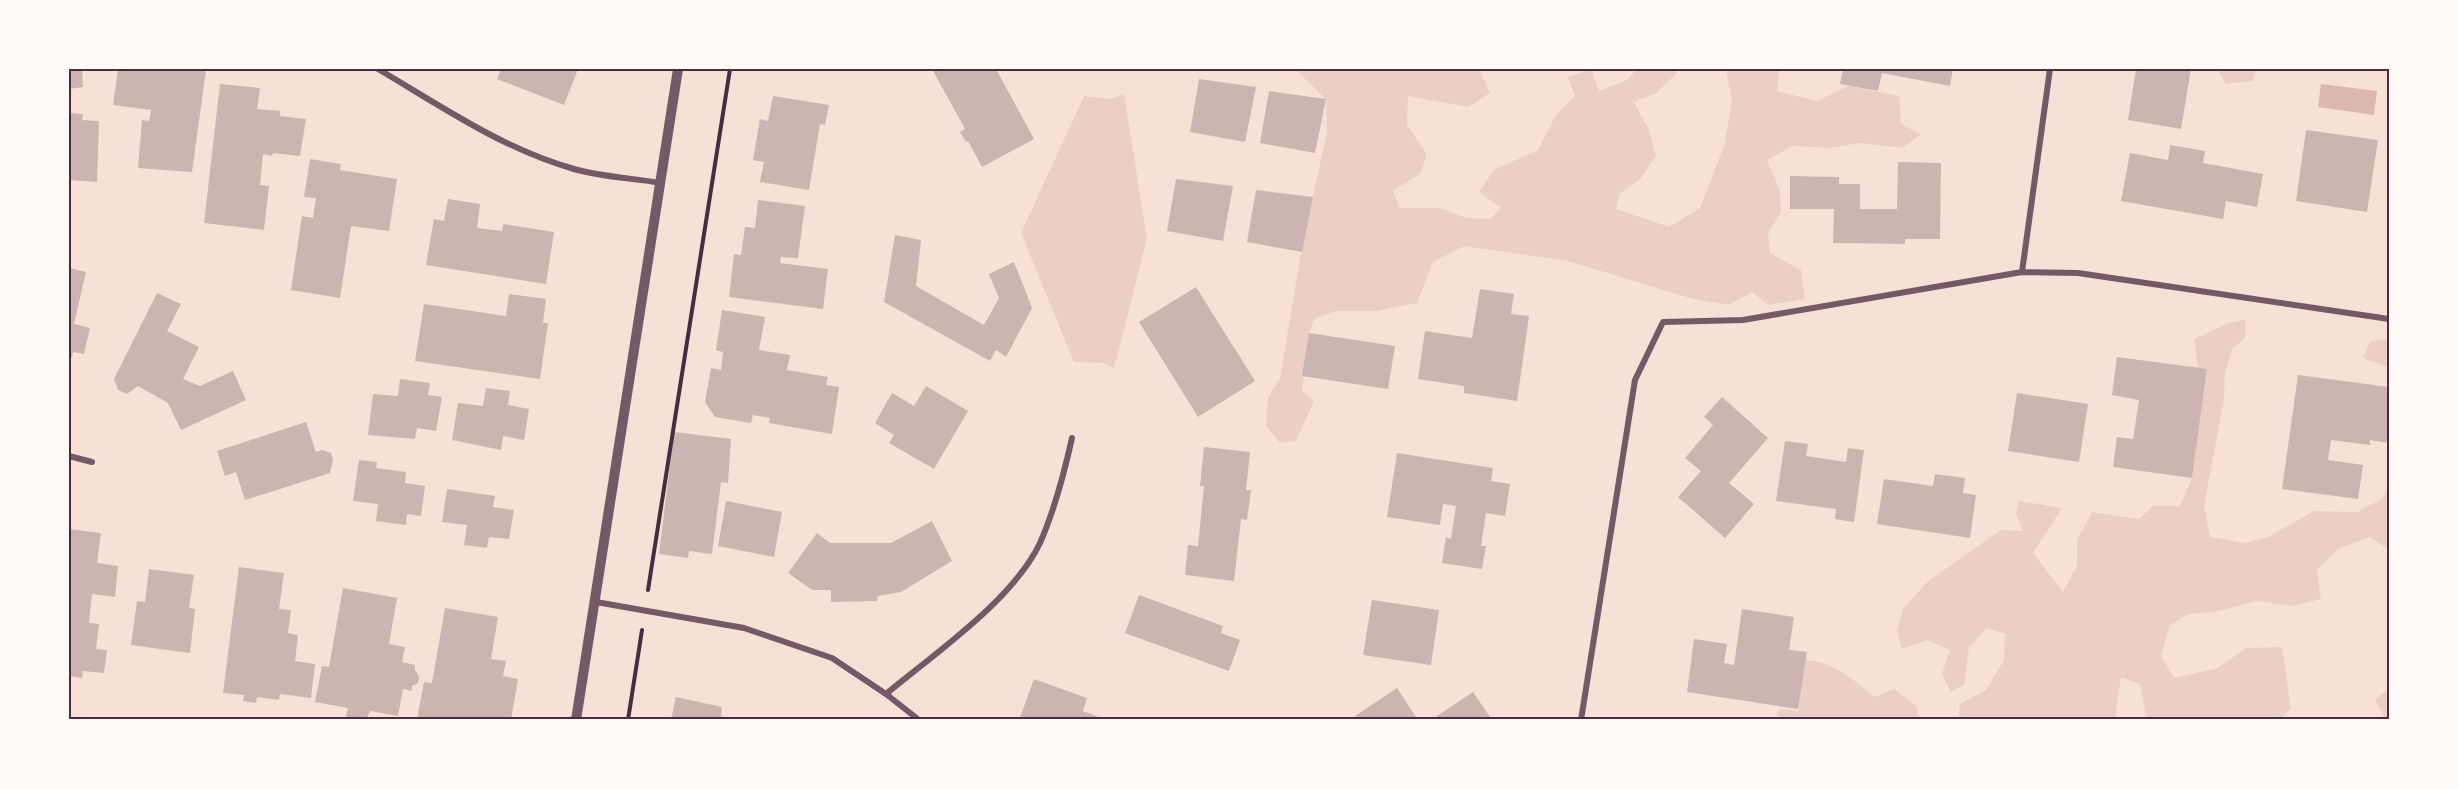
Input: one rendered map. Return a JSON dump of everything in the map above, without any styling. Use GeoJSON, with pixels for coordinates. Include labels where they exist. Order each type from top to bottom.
{"type":"FeatureCollection","features":[{"type":"Feature","properties":{"kind":"street"},"geometry":{"type":"LineString","coordinates":[[378,69],[474,127],[540,158],[576,170],[661,183]]}},
{"type":"Feature","properties":{"kind":"street"},"geometry":{"type":"LineString","coordinates":[[576,720],[678,69]]}},
{"type":"Feature","properties":{"kind":"street"},"geometry":{"type":"LineString","coordinates":[[2022,272],[2050,69]]}},
{"type":"Feature","properties":{"kind":"street"},"geometry":{"type":"LineString","coordinates":[[1581,720],[1635,380],[1663,322],[1743,320],[2022,272],[2078,273],[2389,319]]}},
{"type":"Feature","properties":{"kind":"street"},"geometry":{"type":"LineString","coordinates":[[886,694],[992,605],[1018,575],[1039,544],[1063,481],[1072,438]]}},
{"type":"Feature","properties":{"kind":"street"},"geometry":{"type":"LineString","coordinates":[[69,456],[92,462]]}},
{"type":"Feature","properties":{"kind":"street"},"geometry":{"type":"LineString","coordinates":[[596,602],[744,628],[832,658],[886,694],[919,720]]}},
{"type":"Feature","properties":{"kind":"path"},"geometry":{"type":"LineString","coordinates":[[628,720],[730,69]]}},
{"type":"Feature","properties":{"kind":"shaded area"},"geometry":{"type":"Polygon","coordinates":[[[1303,69],[1479,69],[1490,93],[1468,107],[1408,96],[1407,125],[1427,154],[1420,174],[1393,191],[1400,208],[1440,208],[1466,218],[1490,219],[1501,208],[1479,192],[1494,170],[1538,150],[1556,115],[1575,96],[1568,77],[1591,69],[1599,91],[1627,80],[1637,69],[1676,69],[1676,74],[1656,93],[1634,102],[1649,130],[1656,156],[1641,178],[1619,194],[1616,209],[1669,227],[1700,208],[1724,146],[1732,102],[1726,69],[1780,69],[1777,91],[1817,101],[1849,86],[1899,96],[1901,124],[1921,135],[1902,148],[1860,143],[1829,148],[1793,146],[1767,160],[1780,191],[1781,212],[1768,233],[1770,253],[1801,270],[1805,299],[1768,305],[1752,292],[1729,305],[1693,299],[1568,261],[1464,246],[1433,262],[1417,303],[1376,311],[1336,311],[1314,319],[1309,333],[1302,391],[1314,401],[1296,441],[1280,443],[1266,425],[1268,398],[1280,378],[1300,258],[1327,131],[1326,99],[1297,71],[1303,69]]]}},
{"type":"Feature","properties":{"kind":"shaded area"},"geometry":{"type":"Polygon","coordinates":[[[2217,69],[2257,69],[2252,81],[2226,84],[2217,69]]]}},
{"type":"Feature","properties":{"kind":"shaded area"},"geometry":{"type":"Polygon","coordinates":[[[2321,84],[2377,91],[2374,115],[2318,107],[2321,84]]]}},
{"type":"Feature","properties":{"kind":"shaded area"},"geometry":{"type":"Polygon","coordinates":[[[1124,94],[1147,238],[1114,368],[1103,363],[1074,362],[1021,233],[1084,96],[1110,99],[1124,94]]]}},
{"type":"Feature","properties":{"kind":"shaded area"},"geometry":{"type":"Polygon","coordinates":[[[2245,320],[2245,338],[2232,349],[2225,373],[2224,399],[2204,506],[2210,537],[2245,543],[2268,537],[2314,511],[2357,512],[2382,499],[2389,485],[2389,550],[2370,537],[2339,548],[2317,570],[2321,599],[2294,606],[2257,601],[2219,611],[2189,614],[2170,625],[2161,656],[2174,678],[2218,668],[2246,648],[2282,647],[2291,709],[2278,720],[2233,718],[2231,720],[2147,720],[2140,684],[2121,677],[2115,720],[1958,720],[1960,704],[1986,690],[2004,660],[2005,634],[1987,628],[1969,647],[1964,685],[1951,692],[1942,674],[1950,650],[1926,640],[1902,649],[1897,632],[1903,609],[1927,582],[2001,530],[2023,531],[2016,513],[2019,501],[2062,508],[2033,553],[2063,592],[2077,566],[2077,540],[2092,512],[2139,519],[2153,506],[2180,506],[2192,478],[2207,369],[2198,368],[2194,339],[2228,323],[2245,320]]]}},
{"type":"Feature","properties":{"kind":"shaded area"},"geometry":{"type":"Polygon","coordinates":[[[2389,339],[2389,368],[2363,358],[2370,341],[2389,339]]]}},
{"type":"Feature","properties":{"kind":"shaded area"},"geometry":{"type":"Polygon","coordinates":[[[1805,660],[1834,668],[1851,678],[1874,697],[1894,689],[1917,706],[1918,718],[1788,720],[1777,715],[1780,709],[1800,711],[1798,709],[1805,660]]]}},
{"type":"Feature","properties":{"kind":"shaded area"},"geometry":{"type":"Polygon","coordinates":[[[2389,688],[2389,720],[2386,720],[2375,700],[2389,688]]]}},
{"type":"Feature","properties":{"kind":"building"},"geometry":{"type":"Polygon","coordinates":[[[69,69],[82,69],[83,87],[69,89],[69,69]]]}},
{"type":"Feature","properties":{"kind":"building"},"geometry":{"type":"Polygon","coordinates":[[[118,69],[206,70],[192,172],[138,168],[142,120],[149,121],[151,110],[113,105],[118,69]]]}},
{"type":"Feature","properties":{"kind":"building"},"geometry":{"type":"Polygon","coordinates":[[[501,69],[578,69],[564,105],[497,79],[501,69]]]}},
{"type":"Feature","properties":{"kind":"building"},"geometry":{"type":"Polygon","coordinates":[[[932,69],[996,69],[1034,139],[982,167],[968,141],[966,142],[960,132],[965,129],[932,69]]]}},
{"type":"Feature","properties":{"kind":"building"},"geometry":{"type":"Polygon","coordinates":[[[1843,69],[1953,69],[1950,86],[1882,73],[1878,91],[1840,84],[1843,69]]]}},
{"type":"Feature","properties":{"kind":"building"},"geometry":{"type":"Polygon","coordinates":[[[2136,69],[2191,69],[2181,129],[2128,120],[2136,69]]]}},
{"type":"Feature","properties":{"kind":"building"},"geometry":{"type":"Polygon","coordinates":[[[1199,79],[1256,87],[1245,142],[1190,132],[1199,79]]]}},
{"type":"Feature","properties":{"kind":"building"},"geometry":{"type":"Polygon","coordinates":[[[220,84],[260,88],[257,109],[280,111],[280,116],[306,119],[300,156],[263,154],[260,185],[269,186],[264,230],[204,223],[220,84]]]}},
{"type":"Feature","properties":{"kind":"building"},"geometry":{"type":"Polygon","coordinates":[[[1269,91],[1326,99],[1315,153],[1260,143],[1269,91]]]}},
{"type":"Feature","properties":{"kind":"building"},"geometry":{"type":"Polygon","coordinates":[[[773,96],[829,105],[825,125],[820,124],[809,190],[760,182],[764,162],[753,160],[760,119],[768,121],[773,96]]]}},
{"type":"Feature","properties":{"kind":"building"},"geometry":{"type":"Polygon","coordinates":[[[69,113],[83,114],[82,120],[99,121],[97,182],[69,180],[69,113]]]}},
{"type":"Feature","properties":{"kind":"building"},"geometry":{"type":"Polygon","coordinates":[[[2306,130],[2378,140],[2367,212],[2296,201],[2306,130]]]}},
{"type":"Feature","properties":{"kind":"building"},"geometry":{"type":"Polygon","coordinates":[[[2170,145],[2205,151],[2203,163],[2263,174],[2257,207],[2226,201],[2223,219],[2121,201],[2130,153],[2168,160],[2170,145]]]}},
{"type":"Feature","properties":{"kind":"building"},"geometry":{"type":"Polygon","coordinates":[[[310,159],[341,164],[340,170],[397,179],[389,231],[351,226],[340,298],[291,290],[302,216],[313,218],[316,198],[304,197],[310,159]]]}},
{"type":"Feature","properties":{"kind":"building"},"geometry":{"type":"Polygon","coordinates":[[[1898,162],[1941,163],[1940,239],[1905,239],[1905,244],[1833,243],[1834,209],[1790,209],[1790,176],[1839,177],[1839,184],[1860,184],[1860,209],[1897,209],[1898,162]]]}},
{"type":"Feature","properties":{"kind":"building"},"geometry":{"type":"Polygon","coordinates":[[[1176,179],[1233,186],[1223,241],[1167,231],[1176,179]]]}},
{"type":"Feature","properties":{"kind":"building"},"geometry":{"type":"Polygon","coordinates":[[[1256,190],[1313,197],[1302,252],[1247,242],[1256,190]]]}},
{"type":"Feature","properties":{"kind":"building"},"geometry":{"type":"Polygon","coordinates":[[[448,199],[480,204],[477,228],[502,231],[503,224],[554,232],[546,284],[426,265],[434,219],[444,221],[448,199]]]}},
{"type":"Feature","properties":{"kind":"building"},"geometry":{"type":"Polygon","coordinates":[[[758,200],[805,206],[798,258],[781,257],[780,263],[828,269],[823,309],[729,297],[734,254],[741,255],[745,227],[755,228],[758,200]]]}},
{"type":"Feature","properties":{"kind":"building"},"geometry":{"type":"Polygon","coordinates":[[[895,235],[921,240],[916,286],[984,325],[999,298],[989,274],[1014,262],[1032,308],[1006,357],[996,350],[990,361],[884,302],[895,235]]]}},
{"type":"Feature","properties":{"kind":"building"},"geometry":{"type":"Polygon","coordinates":[[[69,268],[86,272],[74,324],[90,328],[84,354],[73,352],[72,358],[69,358],[69,268]]]}},
{"type":"Feature","properties":{"kind":"building"},"geometry":{"type":"Polygon","coordinates":[[[1196,287],[1255,381],[1198,417],[1139,322],[1196,287]]]}},
{"type":"Feature","properties":{"kind":"building"},"geometry":{"type":"Polygon","coordinates":[[[1480,289],[1514,294],[1511,314],[1529,316],[1517,401],[1464,393],[1464,386],[1418,379],[1425,331],[1472,338],[1480,289]]]}},
{"type":"Feature","properties":{"kind":"building"},"geometry":{"type":"Polygon","coordinates":[[[157,293],[181,304],[167,331],[199,347],[183,379],[200,386],[233,371],[246,400],[181,430],[168,403],[138,386],[127,394],[118,390],[114,379],[157,293]]]}},
{"type":"Feature","properties":{"kind":"building"},"geometry":{"type":"Polygon","coordinates":[[[509,294],[546,299],[543,323],[548,323],[540,379],[415,361],[424,304],[506,316],[509,294]]]}},
{"type":"Feature","properties":{"kind":"building"},"geometry":{"type":"Polygon","coordinates":[[[722,310],[765,317],[759,350],[790,355],[787,370],[828,377],[826,385],[839,387],[832,434],[769,423],[770,418],[753,415],[751,423],[715,417],[705,402],[711,368],[721,370],[723,352],[716,350],[722,310]]]}},
{"type":"Feature","properties":{"kind":"building"},"geometry":{"type":"Polygon","coordinates":[[[1309,333],[1395,346],[1388,389],[1302,376],[1309,333]]]}},
{"type":"Feature","properties":{"kind":"building"},"geometry":{"type":"Polygon","coordinates":[[[2117,357],[2207,369],[2192,478],[2113,467],[2117,437],[2133,439],[2139,400],[2112,395],[2117,357]]]}},
{"type":"Feature","properties":{"kind":"building"},"geometry":{"type":"Polygon","coordinates":[[[2298,375],[2389,387],[2389,443],[2370,440],[2370,445],[2331,440],[2328,460],[2363,465],[2358,499],[2282,489],[2298,375]]]}},
{"type":"Feature","properties":{"kind":"building"},"geometry":{"type":"Polygon","coordinates":[[[400,379],[430,383],[428,395],[442,397],[436,431],[417,428],[415,439],[368,435],[373,394],[398,396],[400,379]]]}},
{"type":"Feature","properties":{"kind":"building"},"geometry":{"type":"Polygon","coordinates":[[[926,386],[968,411],[934,469],[889,443],[894,435],[875,423],[892,393],[914,406],[926,386]]]}},
{"type":"Feature","properties":{"kind":"building"},"geometry":{"type":"Polygon","coordinates":[[[486,388],[510,391],[508,405],[529,409],[524,440],[503,436],[501,450],[452,440],[458,403],[483,406],[486,388]]]}},
{"type":"Feature","properties":{"kind":"building"},"geometry":{"type":"Polygon","coordinates":[[[2017,393],[2088,404],[2079,462],[2008,451],[2017,393]]]}},
{"type":"Feature","properties":{"kind":"building"},"geometry":{"type":"Polygon","coordinates":[[[1722,397],[1768,438],[1729,483],[1754,504],[1725,538],[1678,497],[1701,471],[1685,458],[1713,425],[1704,417],[1722,397]]]}},
{"type":"Feature","properties":{"kind":"building"},"geometry":{"type":"Polygon","coordinates":[[[306,422],[316,452],[322,450],[331,453],[333,460],[330,473],[245,500],[236,472],[225,476],[217,451],[306,422]]]}},
{"type":"Feature","properties":{"kind":"building"},"geometry":{"type":"Polygon","coordinates":[[[674,432],[731,439],[728,483],[721,482],[712,554],[689,551],[688,558],[659,554],[674,432]]]}},
{"type":"Feature","properties":{"kind":"building"},"geometry":{"type":"Polygon","coordinates":[[[1785,441],[1808,444],[1806,456],[1846,462],[1848,448],[1864,450],[1854,522],[1835,519],[1836,509],[1776,501],[1785,441]]]}},
{"type":"Feature","properties":{"kind":"building"},"geometry":{"type":"Polygon","coordinates":[[[1204,447],[1250,452],[1246,490],[1251,490],[1247,520],[1241,519],[1234,581],[1185,575],[1188,545],[1198,546],[1204,486],[1200,486],[1204,447]]]}},
{"type":"Feature","properties":{"kind":"building"},"geometry":{"type":"Polygon","coordinates":[[[1397,453],[1493,468],[1491,481],[1510,484],[1505,516],[1486,513],[1481,546],[1486,546],[1482,569],[1442,563],[1446,537],[1451,539],[1456,506],[1443,504],[1440,525],[1387,517],[1397,453]]]}},
{"type":"Feature","properties":{"kind":"building"},"geometry":{"type":"Polygon","coordinates":[[[359,460],[377,462],[376,468],[406,472],[405,483],[425,486],[421,516],[407,514],[406,525],[376,521],[378,504],[353,501],[359,460]]]}},
{"type":"Feature","properties":{"kind":"building"},"geometry":{"type":"Polygon","coordinates":[[[1935,474],[1965,478],[1963,493],[1976,495],[1970,538],[1877,524],[1884,479],[1933,486],[1935,474]]]}},
{"type":"Feature","properties":{"kind":"building"},"geometry":{"type":"Polygon","coordinates":[[[447,489],[495,496],[493,507],[514,510],[509,539],[489,537],[487,548],[464,545],[467,525],[442,522],[447,489]]]}},
{"type":"Feature","properties":{"kind":"building"},"geometry":{"type":"Polygon","coordinates":[[[726,501],[782,512],[774,557],[718,546],[726,501]]]}},
{"type":"Feature","properties":{"kind":"building"},"geometry":{"type":"Polygon","coordinates":[[[932,521],[952,561],[901,592],[878,596],[877,601],[831,602],[831,590],[812,590],[788,573],[817,533],[830,543],[891,543],[932,521]]]}},
{"type":"Feature","properties":{"kind":"building"},"geometry":{"type":"Polygon","coordinates":[[[69,529],[101,533],[97,563],[118,566],[115,597],[92,594],[89,623],[99,624],[96,649],[107,650],[104,673],[83,671],[82,678],[69,676],[69,529]]]}},
{"type":"Feature","properties":{"kind":"building"},"geometry":{"type":"Polygon","coordinates":[[[239,567],[284,573],[279,609],[291,610],[288,633],[298,635],[295,661],[315,664],[311,698],[280,694],[279,700],[257,697],[256,703],[243,701],[244,695],[223,693],[239,567]]]}},
{"type":"Feature","properties":{"kind":"building"},"geometry":{"type":"Polygon","coordinates":[[[149,569],[194,575],[189,608],[195,609],[190,653],[131,645],[137,601],[145,602],[149,569]]]}},
{"type":"Feature","properties":{"kind":"building"},"geometry":{"type":"Polygon","coordinates":[[[343,588],[397,598],[389,644],[405,647],[402,662],[415,665],[419,676],[418,683],[412,686],[412,691],[403,689],[398,716],[370,711],[366,720],[351,720],[346,716],[348,708],[315,702],[322,666],[329,667],[343,588]]]}},
{"type":"Feature","properties":{"kind":"building"},"geometry":{"type":"Polygon","coordinates":[[[1139,595],[1223,626],[1221,633],[1240,640],[1229,671],[1125,633],[1139,595]]]}},
{"type":"Feature","properties":{"kind":"building"},"geometry":{"type":"Polygon","coordinates":[[[1372,600],[1439,610],[1431,665],[1363,655],[1372,600]]]}},
{"type":"Feature","properties":{"kind":"building"},"geometry":{"type":"Polygon","coordinates":[[[445,608],[498,617],[491,659],[506,661],[503,676],[518,679],[511,720],[417,720],[424,682],[432,683],[445,608]]]}},
{"type":"Feature","properties":{"kind":"building"},"geometry":{"type":"Polygon","coordinates":[[[1742,609],[1794,617],[1789,650],[1807,652],[1798,709],[1687,692],[1694,639],[1727,644],[1724,663],[1734,665],[1742,609]]]}},
{"type":"Feature","properties":{"kind":"building"},"geometry":{"type":"Polygon","coordinates":[[[1034,679],[1087,698],[1083,711],[1106,720],[1019,720],[1034,679]]]}},
{"type":"Feature","properties":{"kind":"building"},"geometry":{"type":"Polygon","coordinates":[[[1397,688],[1418,720],[1358,720],[1355,716],[1397,688]]]}},
{"type":"Feature","properties":{"kind":"building"},"geometry":{"type":"Polygon","coordinates":[[[1473,692],[1492,720],[1431,720],[1473,692]]]}},
{"type":"Feature","properties":{"kind":"building"},"geometry":{"type":"Polygon","coordinates":[[[676,697],[722,707],[721,716],[732,720],[671,720],[676,697]]]}}]}
